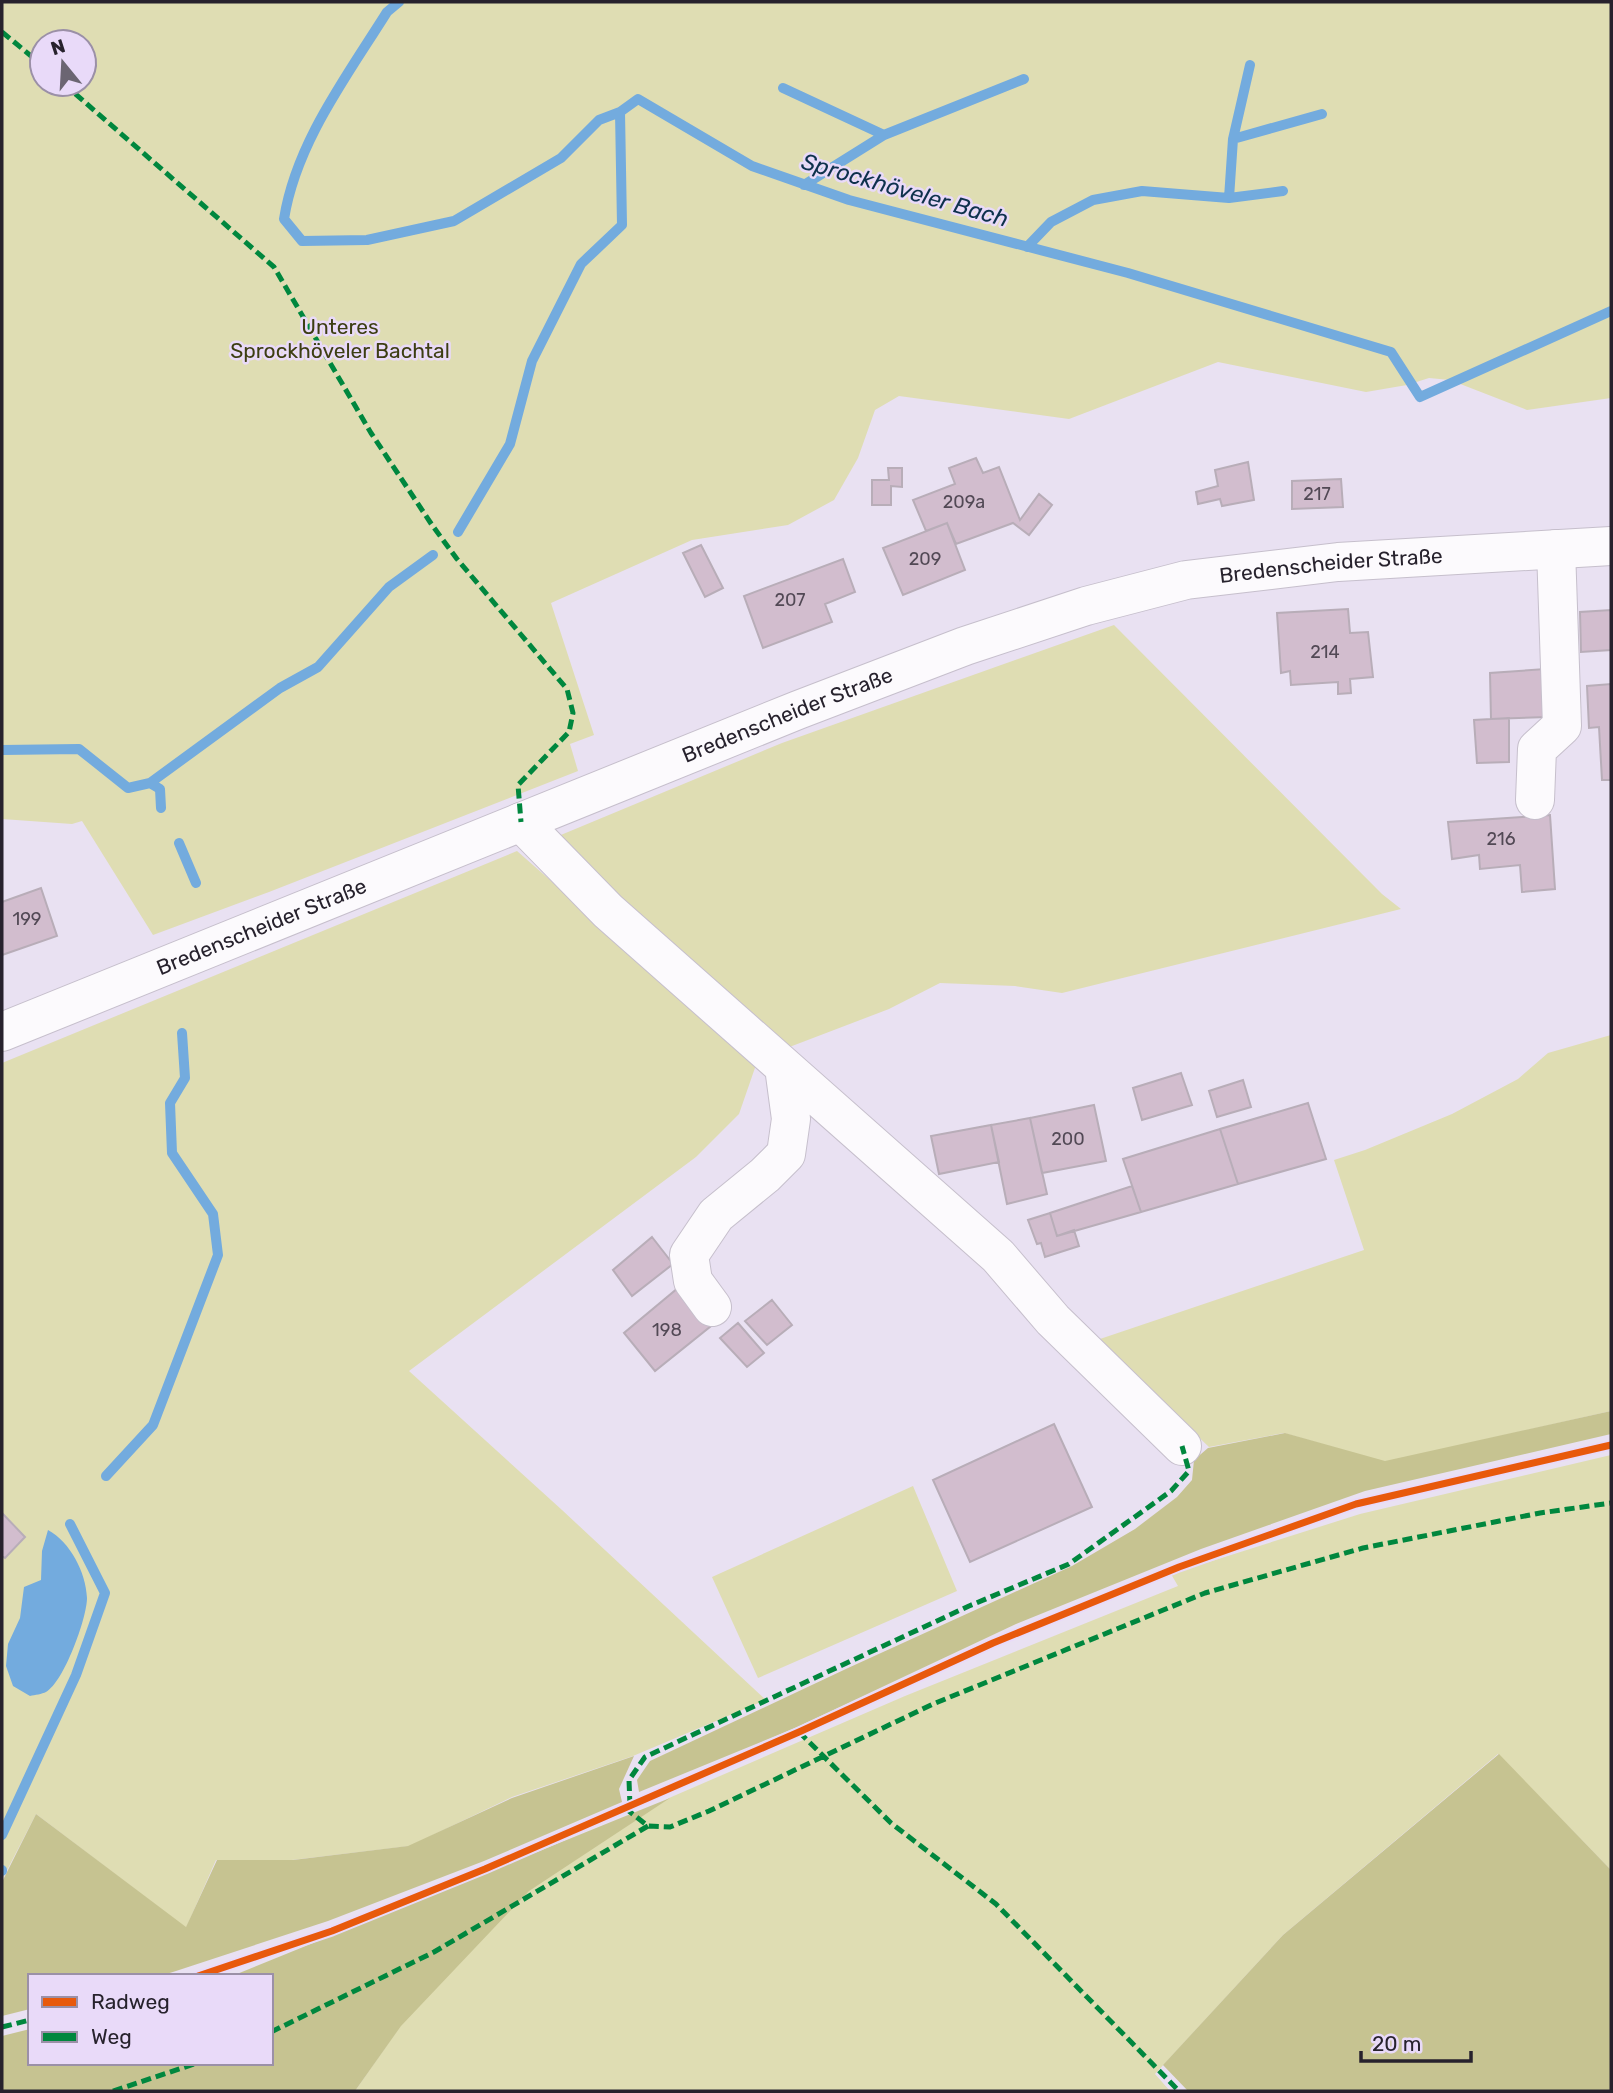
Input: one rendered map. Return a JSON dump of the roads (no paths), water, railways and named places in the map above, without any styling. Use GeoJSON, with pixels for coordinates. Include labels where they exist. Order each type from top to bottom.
{"type":"FeatureCollection","features":[{"type":"Feature","properties":{"kind":"main road","name":"Bredenscheider Straße"},"geometry":{"type":"LineString","coordinates":[[2,1032],[837,695],[965,646],[1086,606],[1199,579],[1338,562],[1611,546]]}},
{"type":"Feature","properties":{"kind":"main road"},"geometry":{"type":"LineString","coordinates":[[1535,800],[1537,750],[1562,726],[1556,549]]}},
{"type":"Feature","properties":{"kind":"main road"},"geometry":{"type":"LineString","coordinates":[[522,822],[608,911],[998,1256],[1052,1321],[1182,1446]]}},
{"type":"Feature","properties":{"kind":"main road"},"geometry":{"type":"LineString","coordinates":[[712,1307],[693,1281],[689,1255],[716,1215],[786,1154],[792,1119],[784,1067]]}},
{"type":"Feature","properties":{"kind":"water"},"geometry":{"type":"Polygon","coordinates":[[[48,1530],[70,1550],[84,1578],[87,1598],[79,1634],[60,1676],[46,1692],[30,1696],[13,1686],[6,1666],[8,1644],[20,1618],[24,1587],[41,1580],[42,1551],[48,1530]]]}},
{"type":"Feature","properties":{"kind":"waterway","name":"Sprockhöveler Bach"},"geometry":{"type":"LineString","coordinates":[[399,2],[387,12],[340,86],[311,137],[300,164],[284,219],[302,241],[367,240],[454,221],[561,158],[599,120],[620,112],[638,99],[752,166],[849,200],[1128,273],[1391,352],[1420,397],[1611,311]]}},
{"type":"Feature","properties":{"kind":"waterway"},"geometry":{"type":"LineString","coordinates":[[1229,198],[1233,139],[1250,65]]}},
{"type":"Feature","properties":{"kind":"waterway"},"geometry":{"type":"LineString","coordinates":[[804,185],[884,135],[1024,79]]}},
{"type":"Feature","properties":{"kind":"waterway"},"geometry":{"type":"LineString","coordinates":[[783,88],[884,135]]}},
{"type":"Feature","properties":{"kind":"waterway","name":"Sprockhöveler Bach"},"geometry":{"type":"LineString","coordinates":[[458,532],[510,444],[532,361],[581,264],[622,225],[620,112]]}},
{"type":"Feature","properties":{"kind":"waterway"},"geometry":{"type":"LineString","coordinates":[[1233,139],[1322,114]]}},
{"type":"Feature","properties":{"kind":"waterway"},"geometry":{"type":"LineString","coordinates":[[1027,247],[1051,222],[1093,200],[1142,191],[1229,198],[1283,191]]}},
{"type":"Feature","properties":{"kind":"waterway","name":"Sprockhöveler Bach"},"geometry":{"type":"LineString","coordinates":[[2,750],[79,749],[128,788],[150,783],[280,688],[318,667],[389,587],[433,555]]}},
{"type":"Feature","properties":{"kind":"waterway"},"geometry":{"type":"LineString","coordinates":[[150,783],[160,789],[161,808]]}},
{"type":"Feature","properties":{"kind":"waterway"},"geometry":{"type":"LineString","coordinates":[[179,843],[196,883]]}},
{"type":"Feature","properties":{"kind":"waterway"},"geometry":{"type":"LineString","coordinates":[[106,1476],[153,1425],[218,1255],[213,1214],[172,1153],[170,1103],[185,1078],[182,1033]]}},
{"type":"Feature","properties":{"kind":"waterway"},"geometry":{"type":"LineString","coordinates":[[2,1835],[76,1675],[105,1593],[70,1524]]}},
{"type":"Feature","properties":{"kind":"park label","name":"Unteres Sprockhöveler Bachtal"},"geometry":{"type":"Point","coordinates":[340,339]}}]}
